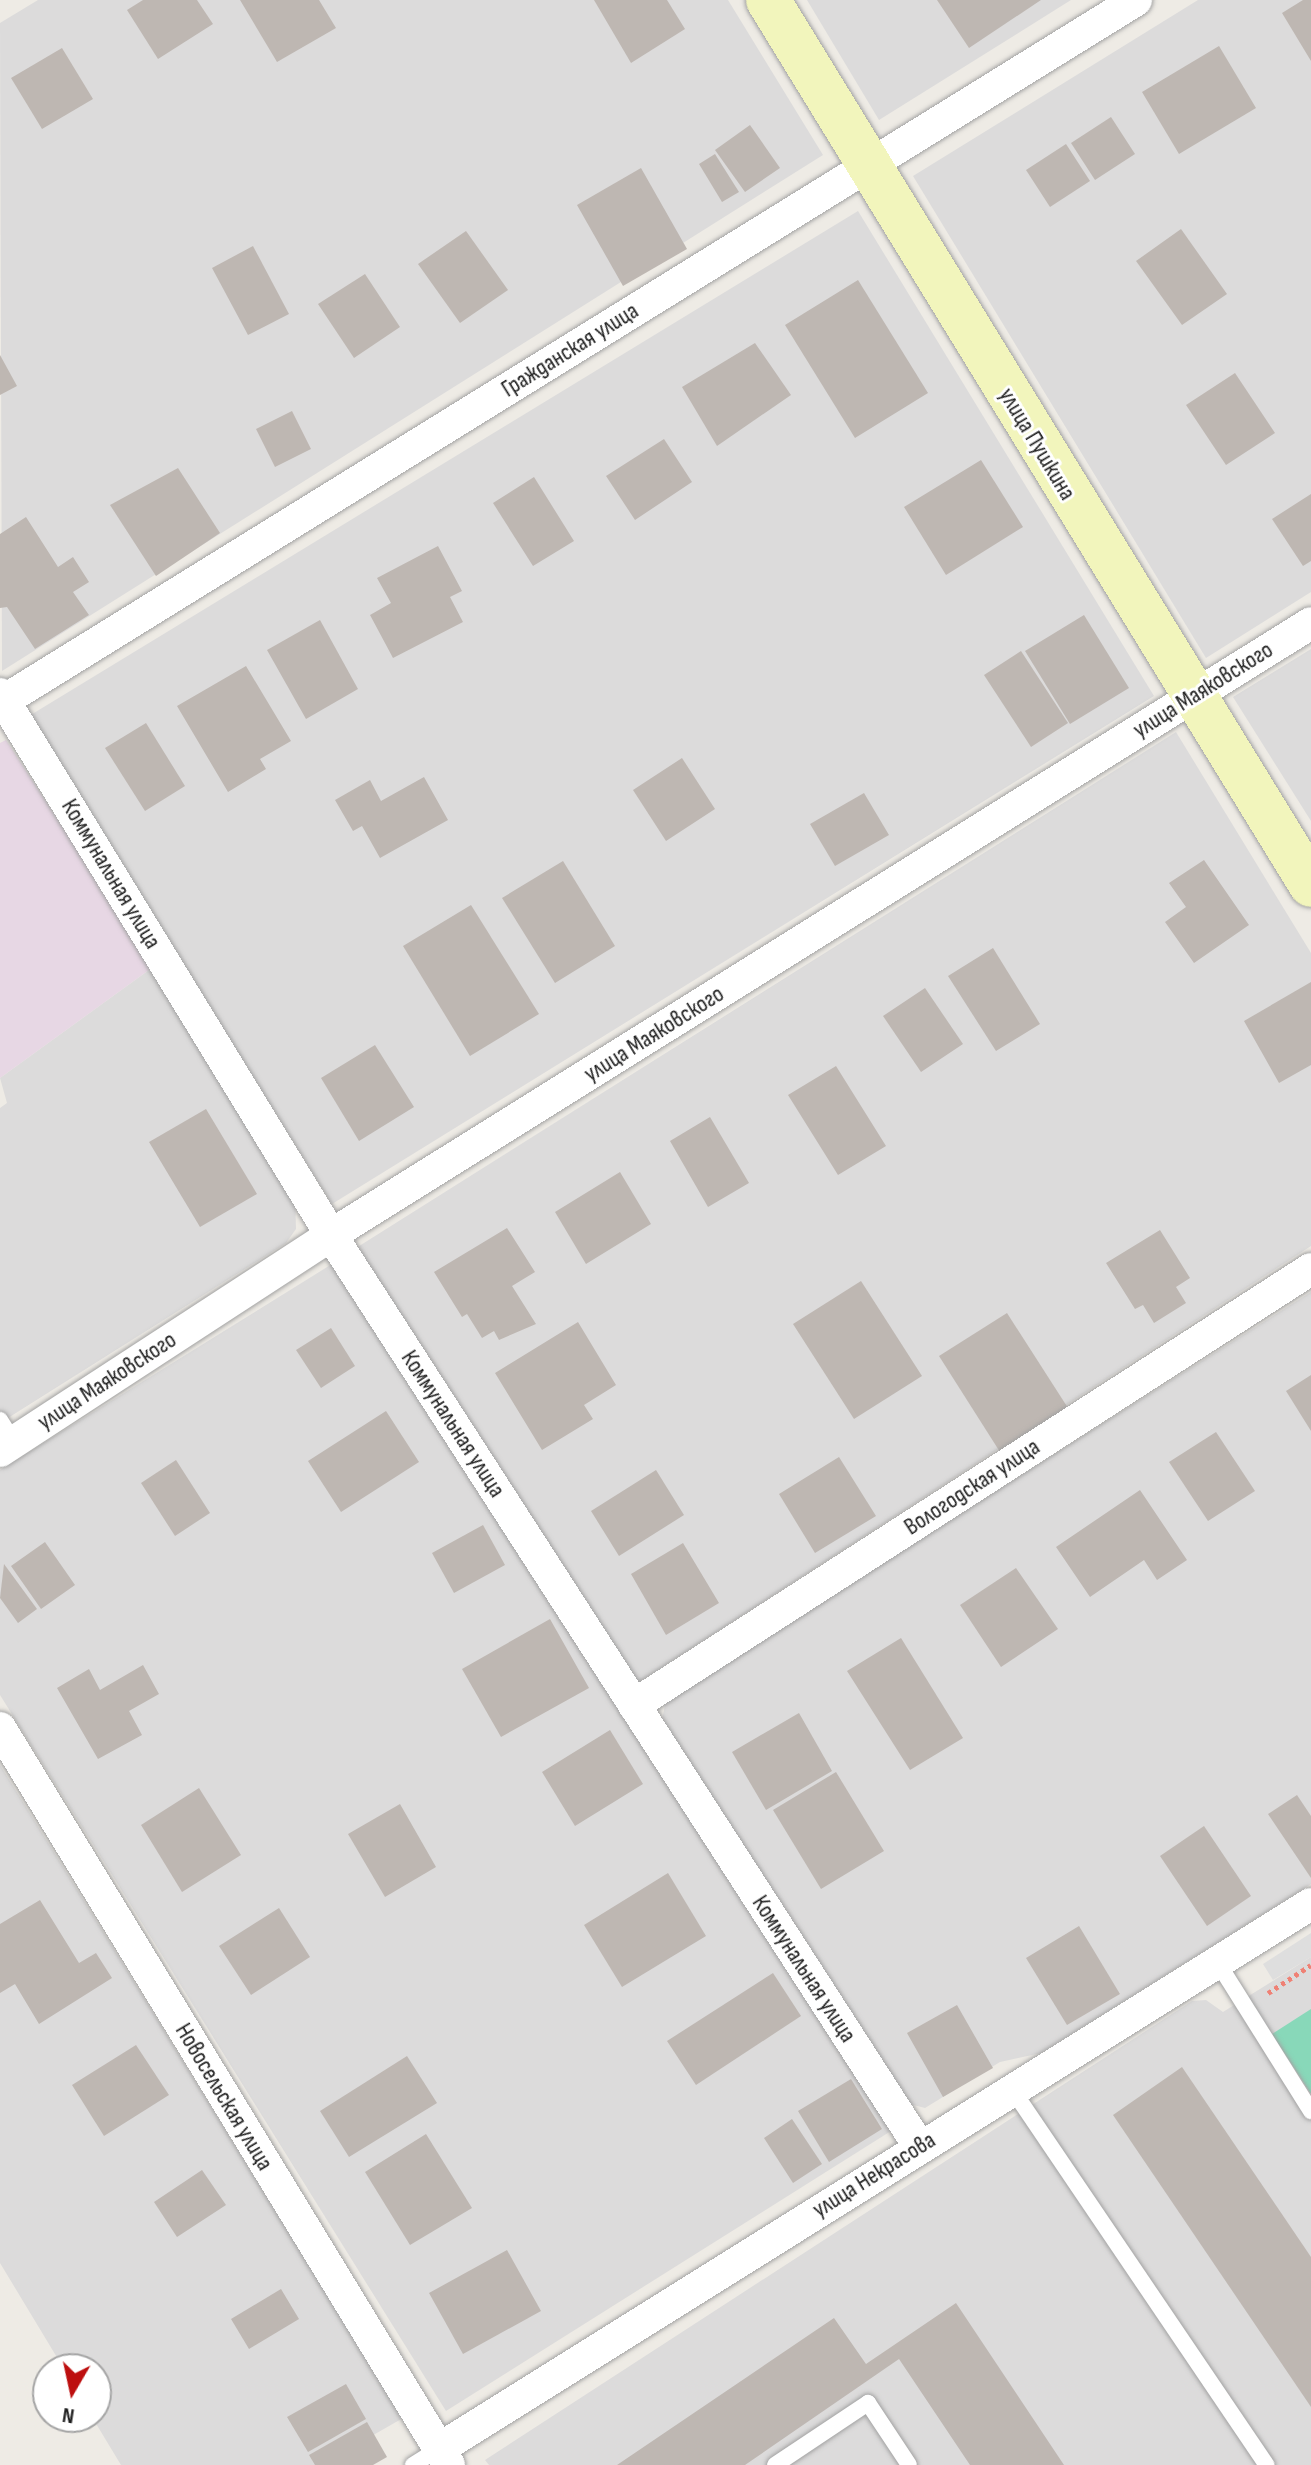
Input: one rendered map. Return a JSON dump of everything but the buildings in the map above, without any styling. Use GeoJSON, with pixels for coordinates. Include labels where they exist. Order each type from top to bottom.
{"type":"FeatureCollection","features":[{"type":"Feature","properties":{"kind":"street","name":"улица Пушкина"},"geometry":{"type":"LineString","coordinates":[[768,0],[1311,885]]}},
{"type":"Feature","properties":{"kind":"street","name":"Гражданская улица"},"geometry":{"type":"LineString","coordinates":[[2,697],[1136,0]]}},
{"type":"Feature","properties":{"kind":"street","name":"улица Маяковского"},"geometry":{"type":"LineString","coordinates":[[5,1438],[1311,623]]}},
{"type":"Feature","properties":{"kind":"street","name":"Коммунальная улица"},"geometry":{"type":"LineString","coordinates":[[2,697],[331,1235],[919,2146]]}},
{"type":"Feature","properties":{"kind":"street","name":"Вологодская улица"},"geometry":{"type":"LineString","coordinates":[[634,1705],[1311,1269]]}},
{"type":"Feature","properties":{"kind":"street","name":"Новосельская улица"},"geometry":{"type":"LineString","coordinates":[[0,1728],[434,2460]]}},
{"type":"Feature","properties":{"kind":"street","name":"улица Некрасова"},"geometry":{"type":"LineString","coordinates":[[434,2460],[919,2146],[1311,1904]]}},
{"type":"Feature","properties":{"kind":"lane"},"geometry":{"type":"LineString","coordinates":[[1218,1963],[1311,2111]]}},
{"type":"Feature","properties":{"kind":"lane"},"geometry":{"type":"LineString","coordinates":[[1012,2089],[1267,2465]]}},
{"type":"Feature","properties":{"kind":"lane"},"geometry":{"type":"LineString","coordinates":[[775,2465],[868,2403],[909,2465]]}},
{"type":"Feature","properties":{"kind":"path"},"geometry":{"type":"LineString","coordinates":[[1246,2007],[1311,1965]]}},
{"type":"Feature","properties":{"kind":"shaded area"},"geometry":{"type":"Polygon","coordinates":[[[38,0],[728,0],[823,155],[2,671],[0,23],[38,0]]]}},
{"type":"Feature","properties":{"kind":"shaded area"},"geometry":{"type":"Polygon","coordinates":[[[807,0],[1071,0],[879,120],[807,0]]]}},
{"type":"Feature","properties":{"kind":"shaded area"},"geometry":{"type":"Polygon","coordinates":[[[1198,0],[1311,0],[1311,592],[1206,658],[913,176],[1198,0]]]}},
{"type":"Feature","properties":{"kind":"shaded area"},"geometry":{"type":"Polygon","coordinates":[[[858,211],[1154,696],[332,1204],[29,716],[858,211]]]}},
{"type":"Feature","properties":{"kind":"shaded area"},"geometry":{"type":"Polygon","coordinates":[[[1311,649],[1311,821],[1233,697],[1311,649]]]}},
{"type":"Feature","properties":{"kind":"shaded area"},"geometry":{"type":"Polygon","coordinates":[[[1176,732],[1311,953],[1311,1246],[636,1684],[356,1248],[1176,732]]]}},
{"type":"Feature","properties":{"kind":"shaded area"},"geometry":{"type":"Polygon","coordinates":[[[6,740],[153,967],[0,1078],[0,743],[6,740]]]}},
{"type":"Feature","properties":{"kind":"shaded area"},"geometry":{"type":"Polygon","coordinates":[[[153,967],[295,1196],[296,1229],[286,1243],[0,1423],[0,1108],[7,1103],[0,1078],[153,967]]]}},
{"type":"Feature","properties":{"kind":"shaded area"},"geometry":{"type":"Polygon","coordinates":[[[332,1264],[891,2131],[446,2411],[0,1695],[0,1470],[332,1264]]]}},
{"type":"Feature","properties":{"kind":"shaded area"},"geometry":{"type":"Polygon","coordinates":[[[1311,1292],[1311,1884],[1041,2053],[1000,2062],[925,2108],[902,2102],[661,1725],[666,1700],[1311,1292]]]}},
{"type":"Feature","properties":{"kind":"shaded area"},"geometry":{"type":"Polygon","coordinates":[[[0,1765],[403,2418],[321,2465],[121,2465],[102,2433],[112,2433],[112,2353],[54,2353],[0,2263],[0,1765]]]}},
{"type":"Feature","properties":{"kind":"shaded area"},"geometry":{"type":"Polygon","coordinates":[[[1311,1933],[1311,1957],[1273,1980],[1263,1964],[1311,1933]]]}},
{"type":"Feature","properties":{"kind":"shaded area"},"geometry":{"type":"Polygon","coordinates":[[[1311,1957],[1311,2465],[489,2465],[485,2460],[1192,2001],[1206,2000],[1223,2012],[1311,1957]]]}},
{"type":"Feature","properties":{"kind":"green space"},"geometry":{"type":"Polygon","coordinates":[[[1311,2009],[1311,2094],[1272,2034],[1311,2009]]]}}]}
